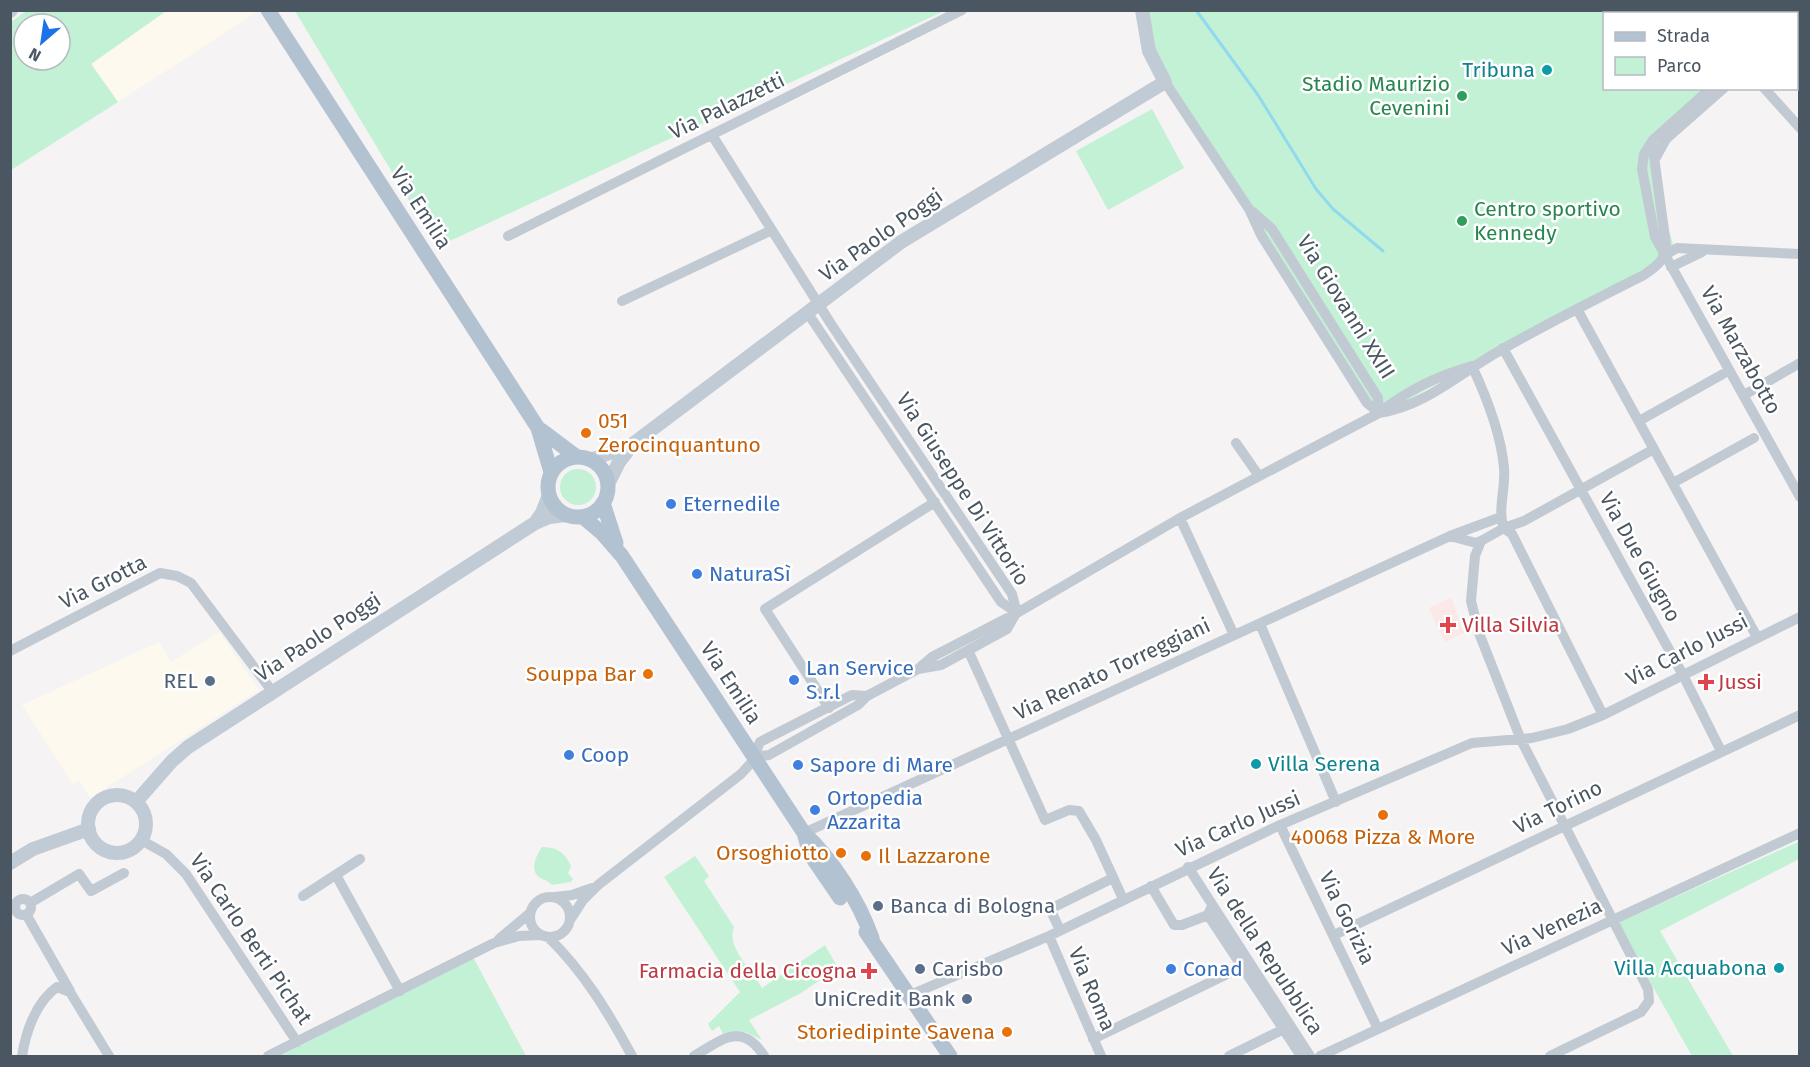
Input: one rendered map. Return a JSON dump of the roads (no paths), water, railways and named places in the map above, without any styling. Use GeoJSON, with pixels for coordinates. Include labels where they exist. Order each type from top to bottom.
{"type":"FeatureCollection","features":[{"type":"Feature","properties":{"kind":"main road","name":"Via Emilia"},"geometry":{"type":"LineString","coordinates":[[268,10],[538,428],[551,472]]}},
{"type":"Feature","properties":{"kind":"main road","name":"Via Giovanni XXIII"},"geometry":{"type":"LineString","coordinates":[[1142,11],[1149,51],[1165,82]]}},
{"type":"Feature","properties":{"kind":"main road","name":"Via Paolo Poggi"},"geometry":{"type":"LineString","coordinates":[[608,484],[622,457],[634,443],[926,225],[1165,82]]}},
{"type":"Feature","properties":{"kind":"main road","name":"Via Emilia"},"geometry":{"type":"LineString","coordinates":[[538,428],[584,458]]}},
{"type":"Feature","properties":{"kind":"main road","name":"Via Paolo Poggi"},"geometry":{"type":"LineString","coordinates":[[584,458],[634,443]]}},
{"type":"Feature","properties":{"kind":"main road"},"geometry":{"type":"LineString","coordinates":[[584,458],[602,469],[608,484],[603,503],[595,512],[583,517],[567,515],[556,508],[549,495],[551,472],[562,461],[584,458]]}},
{"type":"Feature","properties":{"kind":"main road"},"geometry":{"type":"LineString","coordinates":[[535,523],[549,495]]}},
{"type":"Feature","properties":{"kind":"main road","name":"Via Emilia"},"geometry":{"type":"LineString","coordinates":[[603,503],[610,528],[622,556]]}},
{"type":"Feature","properties":{"kind":"main road","name":"Via Paolo Poggi"},"geometry":{"type":"LineString","coordinates":[[136,802],[167,766],[188,747],[272,691],[535,523],[549,517],[567,515]]}},
{"type":"Feature","properties":{"kind":"main road","name":"Via Emilia"},"geometry":{"type":"LineString","coordinates":[[583,517],[602,533],[622,556],[804,833],[810,854],[856,922],[872,938],[950,1056]]}},
{"type":"Feature","properties":{"kind":"main road"},"geometry":{"type":"LineString","coordinates":[[118,795],[136,802],[145,820],[141,840],[126,851],[106,850],[98,846],[89,829],[92,810],[106,797],[118,795]]}},
{"type":"Feature","properties":{"kind":"main road"},"geometry":{"type":"LineString","coordinates":[[10,863],[33,849],[89,829]]}},
{"type":"Feature","properties":{"kind":"street","name":"Via Palazzetti"},"geometry":{"type":"LineString","coordinates":[[508,236],[962,10]]}},
{"type":"Feature","properties":{"kind":"street","name":"Via Giovanni XXIII"},"geometry":{"type":"LineString","coordinates":[[1165,82],[1249,209],[1272,229],[1378,398],[1379,413]]}},
{"type":"Feature","properties":{"kind":"street"},"geometry":{"type":"LineString","coordinates":[[1665,255],[1666,235],[1654,165],[1653,140],[1709,90]]}},
{"type":"Feature","properties":{"kind":"street"},"geometry":{"type":"LineString","coordinates":[[1654,165],[1657,153],[1666,140],[1722,90]]}},
{"type":"Feature","properties":{"kind":"street"},"geometry":{"type":"LineString","coordinates":[[1766,90],[1800,128]]}},
{"type":"Feature","properties":{"kind":"street","name":"Via Giuseppe Di Vittorio"},"geometry":{"type":"LineString","coordinates":[[712,135],[772,230],[813,308],[935,502],[1001,602],[1017,613]]}},
{"type":"Feature","properties":{"kind":"street","name":"Via Marzabotto"},"geometry":{"type":"LineString","coordinates":[[1653,140],[1644,154],[1642,169],[1655,237],[1800,497]]}},
{"type":"Feature","properties":{"kind":"street"},"geometry":{"type":"LineString","coordinates":[[622,301],[772,230]]}},
{"type":"Feature","properties":{"kind":"street"},"geometry":{"type":"LineString","coordinates":[[753,757],[769,755],[858,705],[867,696],[918,669],[932,657],[1017,613],[1180,518],[1379,413],[1396,399],[1452,372],[1472,366],[1644,274],[1660,263],[1665,255],[1677,248],[1800,254]]}},
{"type":"Feature","properties":{"kind":"street"},"geometry":{"type":"LineString","coordinates":[[1671,267],[1706,251]]}},
{"type":"Feature","properties":{"kind":"street","name":"Via Giuseppe Di Vittorio"},"geometry":{"type":"LineString","coordinates":[[813,308],[1012,594],[1017,613]]}},
{"type":"Feature","properties":{"kind":"street"},"geometry":{"type":"LineString","coordinates":[[1577,309],[1758,637]]}},
{"type":"Feature","properties":{"kind":"street","name":"Via Due Giugno"},"geometry":{"type":"LineString","coordinates":[[1503,348],[1683,675],[1721,751]]}},
{"type":"Feature","properties":{"kind":"street"},"geometry":{"type":"LineString","coordinates":[[1744,395],[1800,363]]}},
{"type":"Feature","properties":{"kind":"street"},"geometry":{"type":"LineString","coordinates":[[1472,366],[1492,415],[1500,446],[1504,469],[1503,523],[1512,534],[1603,715]]}},
{"type":"Feature","properties":{"kind":"street"},"geometry":{"type":"LineString","coordinates":[[1639,421],[1723,374]]}},
{"type":"Feature","properties":{"kind":"street"},"geometry":{"type":"LineString","coordinates":[[1673,483],[1754,438]]}},
{"type":"Feature","properties":{"kind":"street"},"geometry":{"type":"LineString","coordinates":[[1236,444],[1259,476]]}},
{"type":"Feature","properties":{"kind":"street"},"geometry":{"type":"LineString","coordinates":[[1450,536],[1459,536],[1476,543],[1481,541],[1503,523],[1524,521],[1654,449]]}},
{"type":"Feature","properties":{"kind":"street"},"geometry":{"type":"LineString","coordinates":[[829,708],[765,609],[935,502]]}},
{"type":"Feature","properties":{"kind":"street","name":"Via Renato Torreggiani"},"geometry":{"type":"LineString","coordinates":[[1180,518],[1233,635]]}},
{"type":"Feature","properties":{"kind":"street","name":"Via Renato Torreggiani"},"geometry":{"type":"LineString","coordinates":[[804,833],[1450,536],[1503,523]]}},
{"type":"Feature","properties":{"kind":"street"},"geometry":{"type":"LineString","coordinates":[[1481,541],[1475,556],[1471,601],[1479,633],[1521,740],[1648,989],[1649,1001],[1641,1012],[1550,1056]]}},
{"type":"Feature","properties":{"kind":"street","name":"Via Grotta"},"geometry":{"type":"LineString","coordinates":[[10,651],[160,573],[191,583],[272,691]]}},
{"type":"Feature","properties":{"kind":"street"},"geometry":{"type":"LineString","coordinates":[[918,669],[941,665],[1006,629],[1017,613]]}},
{"type":"Feature","properties":{"kind":"street","name":"Via Carlo Jussi"},"geometry":{"type":"LineString","coordinates":[[910,995],[1049,936],[1188,867],[1280,825],[1472,743],[1521,740],[1568,729],[1603,715],[1800,617]]}},
{"type":"Feature","properties":{"kind":"street"},"geometry":{"type":"LineString","coordinates":[[1260,624],[1336,802]]}},
{"type":"Feature","properties":{"kind":"street","name":"Via Renato Torreggiani"},"geometry":{"type":"LineString","coordinates":[[968,650],[1045,820],[1069,810],[1079,811],[1123,899]]}},
{"type":"Feature","properties":{"kind":"street"},"geometry":{"type":"LineString","coordinates":[[268,1056],[494,944],[519,936],[559,935],[583,900],[598,885],[741,774],[760,742],[852,695],[867,696]]}},
{"type":"Feature","properties":{"kind":"street","name":"Via Torino"},"geometry":{"type":"LineString","coordinates":[[1334,935],[1800,715]]}},
{"type":"Feature","properties":{"kind":"street","name":"Via Gorizia"},"geometry":{"type":"LineString","coordinates":[[1280,825],[1377,1029]]}},
{"type":"Feature","properties":{"kind":"street","name":"Via Venezia"},"geometry":{"type":"LineString","coordinates":[[1320,1056],[1800,833]]}},
{"type":"Feature","properties":{"kind":"street","name":"Via Carlo Berti Pichat"},"geometry":{"type":"LineString","coordinates":[[141,840],[166,854],[186,874],[297,1042]]}},
{"type":"Feature","properties":{"kind":"street"},"geometry":{"type":"LineString","coordinates":[[303,896],[360,859]]}},
{"type":"Feature","properties":{"kind":"street","name":"Via della Repubblica"},"geometry":{"type":"LineString","coordinates":[[1188,867],[1209,909],[1287,1028],[1310,1056]]}},
{"type":"Feature","properties":{"kind":"street"},"geometry":{"type":"LineString","coordinates":[[109,1056],[26,914],[17,913],[16,903],[22,898],[30,903],[80,874],[91,891],[124,873]]}},
{"type":"Feature","properties":{"kind":"street"},"geometry":{"type":"LineString","coordinates":[[336,875],[400,991]]}},
{"type":"Feature","properties":{"kind":"street"},"geometry":{"type":"LineString","coordinates":[[1060,930],[1050,909],[1113,878]]}},
{"type":"Feature","properties":{"kind":"street"},"geometry":{"type":"LineString","coordinates":[[494,944],[530,913],[540,899],[572,895],[598,885]]}},
{"type":"Feature","properties":{"kind":"street"},"geometry":{"type":"LineString","coordinates":[[1151,886],[1174,925],[1182,926],[1209,909]]}},
{"type":"Feature","properties":{"kind":"street"},"geometry":{"type":"LineString","coordinates":[[555,897],[567,907],[569,923],[566,939],[573,961]]}},
{"type":"Feature","properties":{"kind":"street"},"geometry":{"type":"LineString","coordinates":[[530,913],[531,924],[573,961],[612,1019],[632,1056]]}},
{"type":"Feature","properties":{"kind":"street","name":"Via Roma"},"geometry":{"type":"LineString","coordinates":[[1049,936],[1101,1056]]}},
{"type":"Feature","properties":{"kind":"street"},"geometry":{"type":"LineString","coordinates":[[1093,1039],[1246,965]]}},
{"type":"Feature","properties":{"kind":"street"},"geometry":{"type":"LineString","coordinates":[[22,1056],[31,1023],[42,1000],[57,987],[70,992]]}},
{"type":"Feature","properties":{"kind":"street"},"geometry":{"type":"LineString","coordinates":[[1229,1056],[1287,1028]]}},
{"type":"Feature","properties":{"kind":"street","name":"Via della Repubblica"},"geometry":{"type":"LineString","coordinates":[[1287,1028],[1301,1056]]}},
{"type":"Feature","properties":{"kind":"street"},"geometry":{"type":"LineString","coordinates":[[694,1056],[725,1038],[734,1036],[750,1039],[764,1056]]}},
{"type":"Feature","properties":{"kind":"waterway"},"geometry":{"type":"LineString","coordinates":[[1196,10],[1258,95],[1316,189],[1333,209],[1383,251]]}},
{"type":"Feature","properties":{"kind":"place","name":"Tribuna"},"geometry":{"type":"Point","coordinates":[1547,70]}},
{"type":"Feature","properties":{"kind":"place","name":"Stadio Maurizio Cevenini"},"geometry":{"type":"Point","coordinates":[1462,96]}},
{"type":"Feature","properties":{"kind":"place","name":"Centro sportivo Kennedy"},"geometry":{"type":"Point","coordinates":[1462,221]}},
{"type":"Feature","properties":{"kind":"place","name":"051 Zerocinquantuno"},"geometry":{"type":"Point","coordinates":[586,433]}},
{"type":"Feature","properties":{"kind":"place","name":"Eternedile"},"geometry":{"type":"Point","coordinates":[671,504]}},
{"type":"Feature","properties":{"kind":"place","name":"NaturaSì"},"geometry":{"type":"Point","coordinates":[697,574]}},
{"type":"Feature","properties":{"kind":"place","name":"Villa Silvia"},"geometry":{"type":"Point","coordinates":[1448,625]}},
{"type":"Feature","properties":{"kind":"place","name":"Souppa Bar"},"geometry":{"type":"Point","coordinates":[648,674]}},
{"type":"Feature","properties":{"kind":"place","name":"Lan Service S.r.l"},"geometry":{"type":"Point","coordinates":[794,680]}},
{"type":"Feature","properties":{"kind":"place","name":"REL"},"geometry":{"type":"Point","coordinates":[210,681]}},
{"type":"Feature","properties":{"kind":"place","name":"Jussi"},"geometry":{"type":"Point","coordinates":[1706,682]}},
{"type":"Feature","properties":{"kind":"place","name":"Coop"},"geometry":{"type":"Point","coordinates":[569,755]}},
{"type":"Feature","properties":{"kind":"place","name":"Villa Serena"},"geometry":{"type":"Point","coordinates":[1256,764]}},
{"type":"Feature","properties":{"kind":"place","name":"Sapore di Mare"},"geometry":{"type":"Point","coordinates":[798,765]}},
{"type":"Feature","properties":{"kind":"place","name":"Ortopedia Azzarita"},"geometry":{"type":"Point","coordinates":[815,810]}},
{"type":"Feature","properties":{"kind":"place","name":"40068 Pizza & More"},"geometry":{"type":"Point","coordinates":[1383,815]}},
{"type":"Feature","properties":{"kind":"place","name":"Orsoghiotto"},"geometry":{"type":"Point","coordinates":[841,853]}},
{"type":"Feature","properties":{"kind":"place","name":"Il Lazzarone"},"geometry":{"type":"Point","coordinates":[866,856]}},
{"type":"Feature","properties":{"kind":"place","name":"Banca di Bologna"},"geometry":{"type":"Point","coordinates":[878,906]}},
{"type":"Feature","properties":{"kind":"place","name":"Villa Acquabona"},"geometry":{"type":"Point","coordinates":[1779,968]}},
{"type":"Feature","properties":{"kind":"place","name":"Carisbo"},"geometry":{"type":"Point","coordinates":[920,969]}},
{"type":"Feature","properties":{"kind":"place","name":"Conad"},"geometry":{"type":"Point","coordinates":[1171,969]}},
{"type":"Feature","properties":{"kind":"place","name":"Farmacia della Cicogna"},"geometry":{"type":"Point","coordinates":[869,971]}},
{"type":"Feature","properties":{"kind":"place","name":"UniCredit Bank"},"geometry":{"type":"Point","coordinates":[967,999]}},
{"type":"Feature","properties":{"kind":"place","name":"Storiedipinte Savena"},"geometry":{"type":"Point","coordinates":[1007,1032]}}]}
